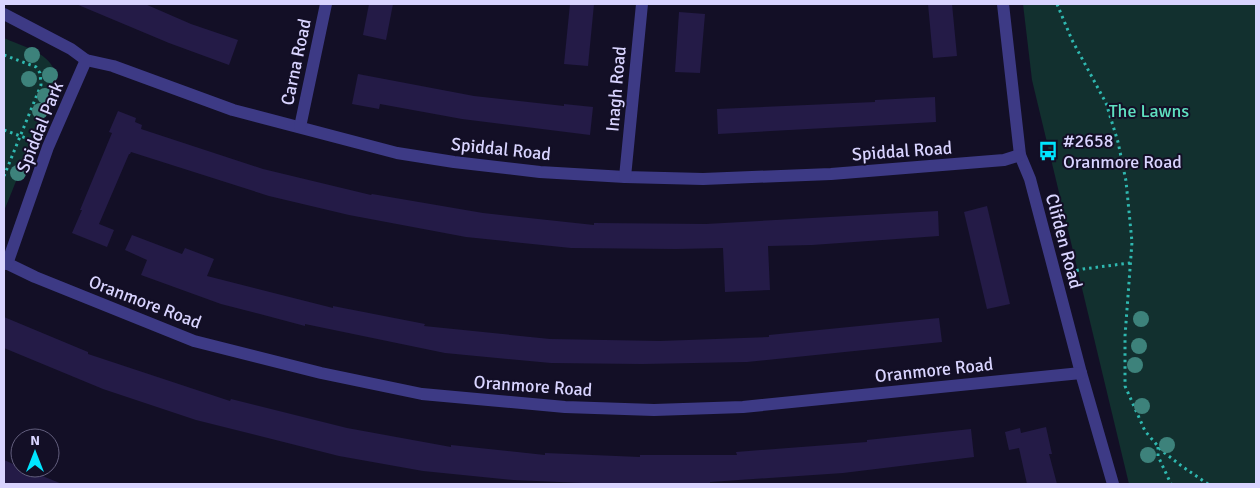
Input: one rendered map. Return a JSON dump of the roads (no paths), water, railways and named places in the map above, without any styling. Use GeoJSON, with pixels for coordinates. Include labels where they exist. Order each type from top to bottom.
{"type":"FeatureCollection","features":[{"type":"Feature","properties":{"kind":"street","name":"Carna Road"},"geometry":{"type":"LineString","coordinates":[[300,127],[326,4]]}},
{"type":"Feature","properties":{"kind":"street","name":"Inagh Road"},"geometry":{"type":"LineString","coordinates":[[625,177],[642,4]]}},
{"type":"Feature","properties":{"kind":"street","name":"Clifden Road"},"geometry":{"type":"LineString","coordinates":[[1003,4],[1020,155],[1030,179],[1081,373],[1113,484]]}},
{"type":"Feature","properties":{"kind":"street","name":"Spiddal Road"},"geometry":{"type":"LineString","coordinates":[[4,14],[71,49],[86,60],[113,66],[233,110],[397,153],[454,162],[540,172],[703,179],[832,174],[1004,160],[1020,155]]}},
{"type":"Feature","properties":{"kind":"street","name":"Spiddal Park"},"geometry":{"type":"LineString","coordinates":[[6,263],[48,147],[86,60]]}},
{"type":"Feature","properties":{"kind":"street","name":"Oranmore Road"},"geometry":{"type":"LineString","coordinates":[[6,263],[35,277],[194,341],[321,373],[413,392],[477,400],[565,408],[654,410],[743,407],[1081,373]]}},
{"type":"Feature","properties":{"kind":"place","name":"#2658 Oranmore Road"},"geometry":{"type":"Point","coordinates":[1048,151]}},
{"type":"Feature","properties":{"kind":"park label","name":"The Lawns"},"geometry":{"type":"Point","coordinates":[1149,111]}}]}
